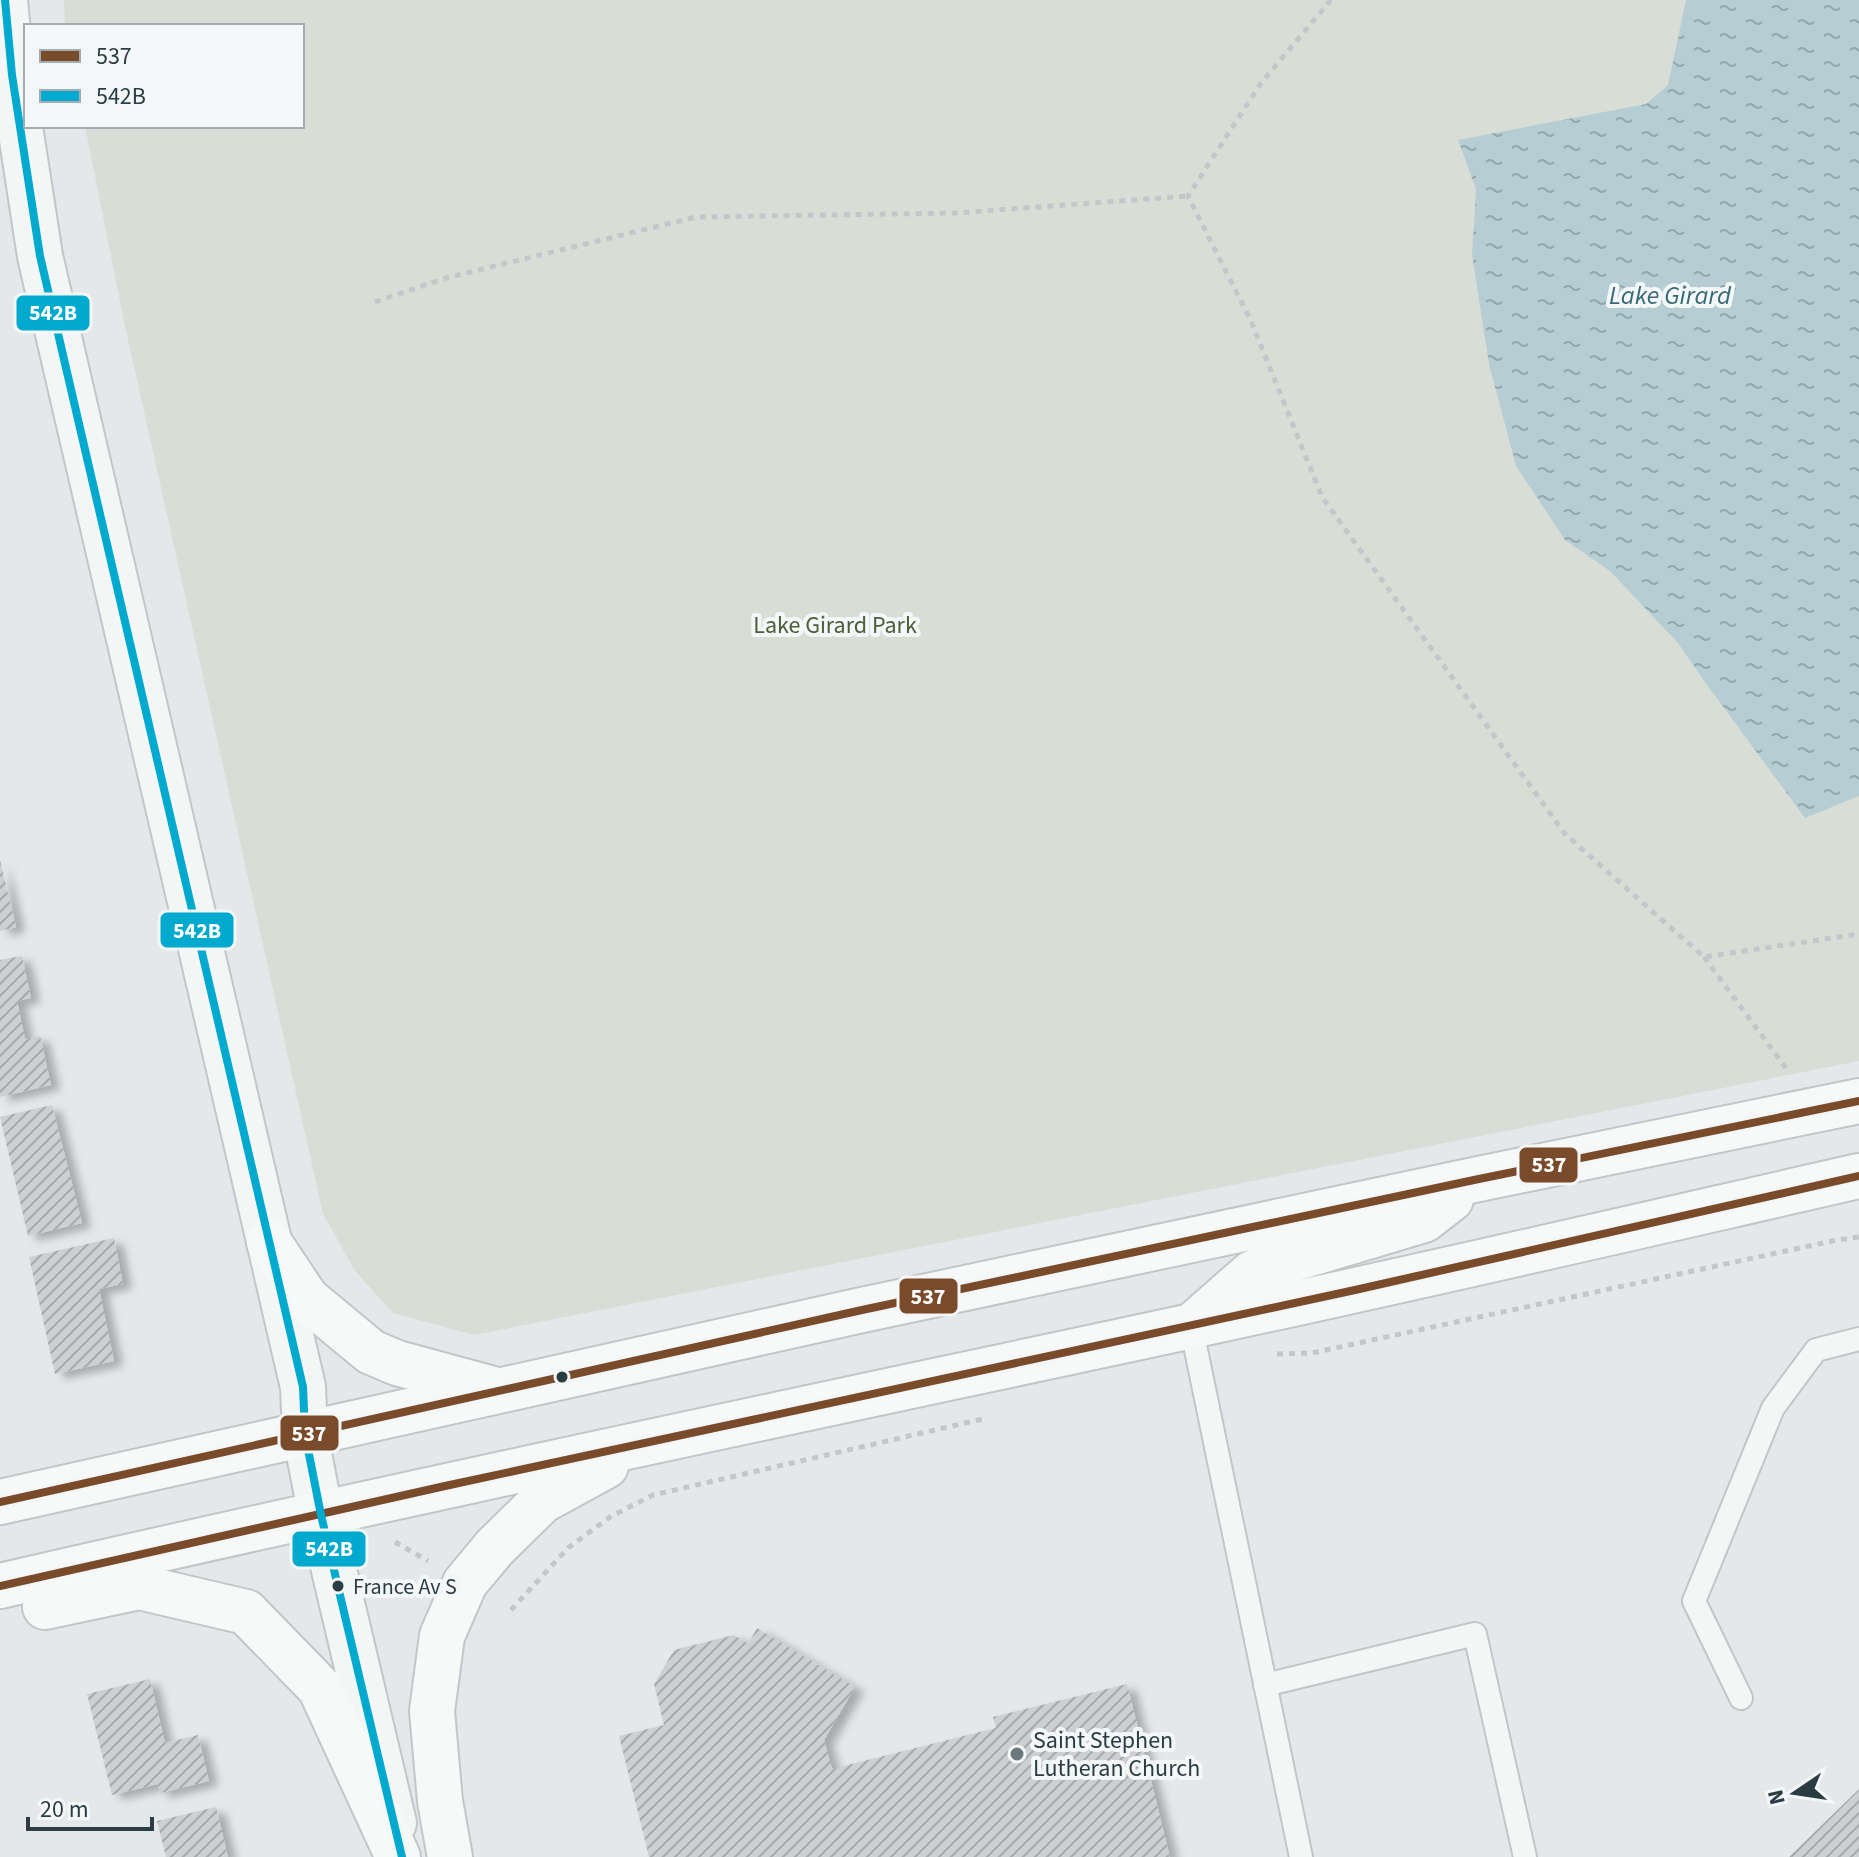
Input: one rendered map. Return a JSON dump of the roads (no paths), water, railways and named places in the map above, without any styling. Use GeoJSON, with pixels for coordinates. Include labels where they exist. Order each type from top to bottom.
{"type":"FeatureCollection","features":[{"type":"Feature","properties":{"kind":"main road"},"geometry":{"type":"LineString","coordinates":[[0,1502],[862,1310],[1859,1101]]}},
{"type":"Feature","properties":{"kind":"main road"},"geometry":{"type":"LineString","coordinates":[[0,1586],[252,1528],[1191,1326],[1859,1176]]}},
{"type":"Feature","properties":{"kind":"main road"},"geometry":{"type":"LineString","coordinates":[[1191,1326],[1252,1273],[1424,1220],[1474,1180]]}},
{"type":"Feature","properties":{"kind":"main road"},"geometry":{"type":"LineString","coordinates":[[269,1242],[307,1299],[371,1352],[397,1363],[499,1391]]}},
{"type":"Feature","properties":{"kind":"main road"},"geometry":{"type":"LineString","coordinates":[[450,1857],[440,1801],[432,1711],[442,1636],[465,1583],[495,1547],[542,1501],[652,1441]]}},
{"type":"Feature","properties":{"kind":"main road"},"geometry":{"type":"LineString","coordinates":[[0,1617],[139,1587],[246,1612],[320,1688],[400,1857]]}},
{"type":"Feature","properties":{"kind":"street"},"geometry":{"type":"LineString","coordinates":[[5,0],[12,75],[40,256],[303,1387],[305,1434],[321,1515],[400,1857]]}},
{"type":"Feature","properties":{"kind":"lane"},"geometry":{"type":"LineString","coordinates":[[1191,1326],[1301,1857]]}},
{"type":"Feature","properties":{"kind":"lane"},"geometry":{"type":"LineString","coordinates":[[1741,1698],[1694,1601],[1773,1408],[1816,1350],[1859,1339]]}},
{"type":"Feature","properties":{"kind":"lane"},"geometry":{"type":"LineString","coordinates":[[1265,1685],[1475,1634],[1525,1857]]}},
{"type":"Feature","properties":{"kind":"water","name":"Lake Girard"},"geometry":{"type":"Polygon","coordinates":[[[1686,0],[1859,0],[1859,796],[1805,818],[1678,643],[1610,571],[1565,540],[1516,466],[1489,364],[1472,255],[1476,189],[1458,140],[1646,104],[1668,85],[1686,0]]]}},
{"type":"Feature","properties":{"kind":"place","name":"France Av S"},"geometry":{"type":"Point","coordinates":[338,1586]}},
{"type":"Feature","properties":{"kind":"place","name":"Saint Stephen Lutheran Church"},"geometry":{"type":"Point","coordinates":[1017,1754]}},
{"type":"Feature","properties":{"kind":"park label","name":"Lake Girard Park"},"geometry":{"type":"Point","coordinates":[835,625]}}]}
